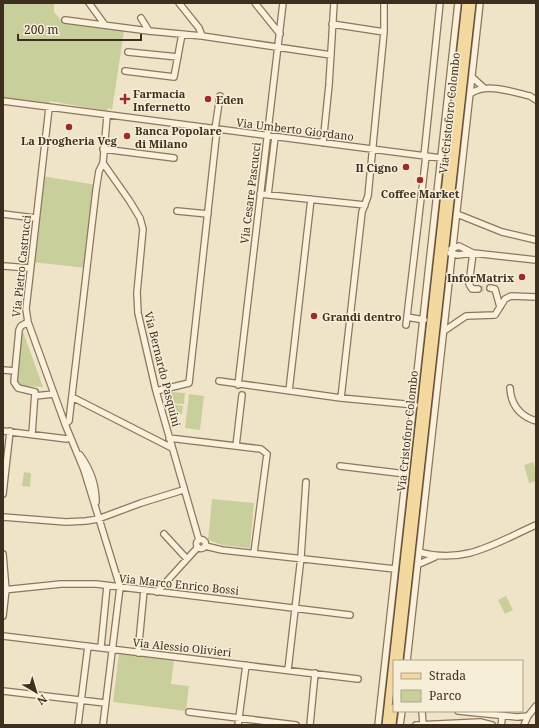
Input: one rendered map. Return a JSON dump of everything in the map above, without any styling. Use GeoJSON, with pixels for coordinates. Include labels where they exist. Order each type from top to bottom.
{"type":"FeatureCollection","features":[{"type":"Feature","properties":{"kind":"main road","name":"Via Cristoforo Colombo"},"geometry":{"type":"LineString","coordinates":[[393,660],[466,3]]}},
{"type":"Feature","properties":{"kind":"main road","name":"Via Cristoforo Colombo"},"geometry":{"type":"LineString","coordinates":[[399,660],[432,368],[438,252],[472,3]]}},
{"type":"Feature","properties":{"kind":"main road","name":"Via Cristoforo Colombo"},"geometry":{"type":"LineString","coordinates":[[386,725],[393,661]]}},
{"type":"Feature","properties":{"kind":"main road"},"geometry":{"type":"LineString","coordinates":[[392,725],[394,712]]}},
{"type":"Feature","properties":{"kind":"street"},"geometry":{"type":"LineString","coordinates":[[89,3],[105,25]]}},
{"type":"Feature","properties":{"kind":"street"},"geometry":{"type":"LineString","coordinates":[[179,3],[199,28],[202,36]]}},
{"type":"Feature","properties":{"kind":"street"},"geometry":{"type":"LineString","coordinates":[[255,3],[280,34]]}},
{"type":"Feature","properties":{"kind":"street","name":"Via Cesare Pascucci"},"geometry":{"type":"LineString","coordinates":[[238,385],[283,3]]}},
{"type":"Feature","properties":{"kind":"street"},"geometry":{"type":"LineString","coordinates":[[322,143],[331,55],[334,3]]}},
{"type":"Feature","properties":{"kind":"street"},"geometry":{"type":"LineString","coordinates":[[341,398],[362,212],[368,196],[371,148],[384,32],[384,3]]}},
{"type":"Feature","properties":{"kind":"street"},"geometry":{"type":"LineString","coordinates":[[406,325],[440,3]]}},
{"type":"Feature","properties":{"kind":"street","name":"Via Cristoforo Colombo"},"geometry":{"type":"LineString","coordinates":[[378,725],[424,320],[438,252],[441,158],[458,3]]}},
{"type":"Feature","properties":{"kind":"street","name":"Via Cristoforo Colombo"},"geometry":{"type":"LineString","coordinates":[[407,660],[480,3]]}},
{"type":"Feature","properties":{"kind":"street"},"geometry":{"type":"LineString","coordinates":[[141,18],[149,31]]}},
{"type":"Feature","properties":{"kind":"street"},"geometry":{"type":"LineString","coordinates":[[65,20],[202,36],[331,55]]}},
{"type":"Feature","properties":{"kind":"street"},"geometry":{"type":"LineString","coordinates":[[332,24],[384,32]]}},
{"type":"Feature","properties":{"kind":"street"},"geometry":{"type":"LineString","coordinates":[[125,71],[174,77],[182,34]]}},
{"type":"Feature","properties":{"kind":"street"},"geometry":{"type":"LineString","coordinates":[[128,52],[178,57]]}},
{"type":"Feature","properties":{"kind":"street"},"geometry":{"type":"LineString","coordinates":[[472,76],[484,88]]}},
{"type":"Feature","properties":{"kind":"street"},"geometry":{"type":"LineString","coordinates":[[470,94],[476,90],[484,88],[516,93],[536,100]]}},
{"type":"Feature","properties":{"kind":"street"},"geometry":{"type":"LineString","coordinates":[[156,391],[189,383],[220,96]]}},
{"type":"Feature","properties":{"kind":"street","name":"Via Umberto Giordano"},"geometry":{"type":"LineString","coordinates":[[3,101],[107,116],[441,158]]}},
{"type":"Feature","properties":{"kind":"street","name":"Via Pietro Castrucci"},"geometry":{"type":"LineString","coordinates":[[35,396],[35,392],[18,388],[14,382],[20,330],[21,326],[28,322],[26,309],[30,268],[49,108]]}},
{"type":"Feature","properties":{"kind":"street"},"geometry":{"type":"LineString","coordinates":[[65,424],[70,420],[96,190],[99,171],[103,163],[107,116]]}},
{"type":"Feature","properties":{"kind":"street","name":"Via Cesare Pascucci"},"geometry":{"type":"LineString","coordinates":[[268,195],[274,137]]}},
{"type":"Feature","properties":{"kind":"street","name":"Via Cristoforo Colombo"},"geometry":{"type":"LineString","coordinates":[[443,147],[451,139]]}},
{"type":"Feature","properties":{"kind":"street"},"geometry":{"type":"LineString","coordinates":[[103,150],[174,158]]}},
{"type":"Feature","properties":{"kind":"street","name":"Via Bernardo Pasquini"},"geometry":{"type":"LineString","coordinates":[[103,163],[130,200],[140,218],[143,229],[136,293],[138,313],[156,391],[183,490],[199,540]]}},
{"type":"Feature","properties":{"kind":"street"},"geometry":{"type":"LineString","coordinates":[[260,194],[365,205]]}},
{"type":"Feature","properties":{"kind":"street"},"geometry":{"type":"LineString","coordinates":[[289,391],[311,199]]}},
{"type":"Feature","properties":{"kind":"street"},"geometry":{"type":"LineString","coordinates":[[177,211],[208,214]]}},
{"type":"Feature","properties":{"kind":"street"},"geometry":{"type":"LineString","coordinates":[[3,214],[35,218]]}},
{"type":"Feature","properties":{"kind":"street"},"geometry":{"type":"LineString","coordinates":[[457,214],[502,232],[536,240]]}},
{"type":"Feature","properties":{"kind":"street"},"geometry":{"type":"LineString","coordinates":[[438,252],[453,251],[460,246],[473,253]]}},
{"type":"Feature","properties":{"kind":"street"},"geometry":{"type":"LineString","coordinates":[[453,251],[458,255],[473,253],[536,260]]}},
{"type":"Feature","properties":{"kind":"street"},"geometry":{"type":"LineString","coordinates":[[473,253],[469,284],[472,289],[478,289]]}},
{"type":"Feature","properties":{"kind":"street"},"geometry":{"type":"LineString","coordinates":[[3,266],[30,268]]}},
{"type":"Feature","properties":{"kind":"street"},"geometry":{"type":"LineString","coordinates":[[490,288],[495,290],[497,293],[500,307]]}},
{"type":"Feature","properties":{"kind":"street"},"geometry":{"type":"LineString","coordinates":[[444,331],[464,317],[492,316],[496,314],[505,300],[511,296],[536,297]]}},
{"type":"Feature","properties":{"kind":"street"},"geometry":{"type":"LineString","coordinates":[[407,317],[424,320]]}},
{"type":"Feature","properties":{"kind":"street"},"geometry":{"type":"LineString","coordinates":[[28,322],[76,450],[120,587],[103,725]]}},
{"type":"Feature","properties":{"kind":"street","name":"Via Cristoforo Colombo"},"geometry":{"type":"LineString","coordinates":[[432,368],[441,358]]}},
{"type":"Feature","properties":{"kind":"street"},"geometry":{"type":"LineString","coordinates":[[3,370],[15,371]]}},
{"type":"Feature","properties":{"kind":"street"},"geometry":{"type":"LineString","coordinates":[[219,381],[238,385],[341,398],[415,405]]}},
{"type":"Feature","properties":{"kind":"street"},"geometry":{"type":"LineString","coordinates":[[510,388],[511,398],[517,410],[536,421]]}},
{"type":"Feature","properties":{"kind":"street"},"geometry":{"type":"LineString","coordinates":[[32,434],[35,396],[54,394]]}},
{"type":"Feature","properties":{"kind":"street"},"geometry":{"type":"LineString","coordinates":[[236,446],[242,395]]}},
{"type":"Feature","properties":{"kind":"street"},"geometry":{"type":"LineString","coordinates":[[72,397],[172,448]]}},
{"type":"Feature","properties":{"kind":"street"},"geometry":{"type":"LineString","coordinates":[[3,431],[67,438],[70,437]]}},
{"type":"Feature","properties":{"kind":"street"},"geometry":{"type":"LineString","coordinates":[[3,494],[10,431]]}},
{"type":"Feature","properties":{"kind":"street"},"geometry":{"type":"LineString","coordinates":[[169,438],[261,449],[267,454],[254,553]]}},
{"type":"Feature","properties":{"kind":"street"},"geometry":{"type":"LineString","coordinates":[[343,468],[406,474]]}},
{"type":"Feature","properties":{"kind":"street"},"geometry":{"type":"LineString","coordinates":[[288,670],[301,557],[306,482]]}},
{"type":"Feature","properties":{"kind":"street"},"geometry":{"type":"LineString","coordinates":[[3,517],[66,522],[98,519],[141,502],[183,490]]}},
{"type":"Feature","properties":{"kind":"street"},"geometry":{"type":"LineString","coordinates":[[419,552],[435,556],[468,555],[536,525]]}},
{"type":"Feature","properties":{"kind":"street"},"geometry":{"type":"LineString","coordinates":[[164,534],[187,559]]}},
{"type":"Feature","properties":{"kind":"street"},"geometry":{"type":"LineString","coordinates":[[198,547],[196,544],[199,540],[204,541],[205,546]]}},
{"type":"Feature","properties":{"kind":"street"},"geometry":{"type":"LineString","coordinates":[[157,592],[198,547],[201,548],[205,546],[222,550],[301,557],[395,569]]}},
{"type":"Feature","properties":{"kind":"street"},"geometry":{"type":"LineString","coordinates":[[3,554],[3,616]]}},
{"type":"Feature","properties":{"kind":"street"},"geometry":{"type":"LineString","coordinates":[[418,564],[435,556]]}},
{"type":"Feature","properties":{"kind":"street","name":"Via Marco Enrico Bossi"},"geometry":{"type":"LineString","coordinates":[[4,590],[61,584],[107,586],[295,607],[350,615]]}},
{"type":"Feature","properties":{"kind":"street"},"geometry":{"type":"LineString","coordinates":[[100,647],[107,586]]}},
{"type":"Feature","properties":{"kind":"street"},"geometry":{"type":"LineString","coordinates":[[138,653],[144,590]]}},
{"type":"Feature","properties":{"kind":"street","name":"Via Alessio Olivieri"},"geometry":{"type":"LineString","coordinates":[[3,636],[358,679]]}},
{"type":"Feature","properties":{"kind":"street"},"geometry":{"type":"LineString","coordinates":[[78,725],[88,646]]}},
{"type":"Feature","properties":{"kind":"street"},"geometry":{"type":"LineString","coordinates":[[238,725],[246,665]]}},
{"type":"Feature","properties":{"kind":"street"},"geometry":{"type":"LineString","coordinates":[[310,725],[315,674]]}},
{"type":"Feature","properties":{"kind":"street"},"geometry":{"type":"LineString","coordinates":[[3,692],[105,703]]}},
{"type":"Feature","properties":{"kind":"street"},"geometry":{"type":"LineString","coordinates":[[524,725],[528,716],[536,706]]}},
{"type":"Feature","properties":{"kind":"street"},"geometry":{"type":"LineString","coordinates":[[188,712],[296,725]]}},
{"type":"Feature","properties":{"kind":"street"},"geometry":{"type":"LineString","coordinates":[[400,725],[402,712]]}},
{"type":"Feature","properties":{"kind":"street"},"geometry":{"type":"LineString","coordinates":[[422,712],[423,725]]}},
{"type":"Feature","properties":{"kind":"street"},"geometry":{"type":"LineString","coordinates":[[467,712],[501,716],[528,716]]}},
{"type":"Feature","properties":{"kind":"street"},"geometry":{"type":"LineString","coordinates":[[500,725],[502,720],[501,716]]}},
{"type":"Feature","properties":{"kind":"street"},"geometry":{"type":"LineString","coordinates":[[416,725],[492,725]]}},
{"type":"Feature","properties":{"kind":"green space"},"geometry":{"type":"Polygon","coordinates":[[[3,3],[54,3],[54,12],[64,23],[124,31],[112,110],[109,108],[106,111],[50,101],[49,108],[3,101],[3,3]]]}},
{"type":"Feature","properties":{"kind":"green space"},"geometry":{"type":"Polygon","coordinates":[[[41,176],[97,185],[87,268],[31,262],[41,176]]]}},
{"type":"Feature","properties":{"kind":"green space"},"geometry":{"type":"Polygon","coordinates":[[[22,329],[43,387],[21,386],[17,382],[22,329]]]}},
{"type":"Feature","properties":{"kind":"green space"},"geometry":{"type":"Polygon","coordinates":[[[171,392],[185,393],[184,404],[170,403],[171,392]]]}},
{"type":"Feature","properties":{"kind":"green space"},"geometry":{"type":"Polygon","coordinates":[[[189,394],[204,396],[200,430],[185,428],[189,394]]]}},
{"type":"Feature","properties":{"kind":"green space"},"geometry":{"type":"Polygon","coordinates":[[[170,404],[183,406],[182,414],[169,413],[170,404]]]}},
{"type":"Feature","properties":{"kind":"green space"},"geometry":{"type":"Polygon","coordinates":[[[533,462],[536,470],[536,481],[529,483],[524,465],[533,462]]]}},
{"type":"Feature","properties":{"kind":"green space"},"geometry":{"type":"Polygon","coordinates":[[[24,472],[31,473],[30,487],[22,486],[24,472]]]}},
{"type":"Feature","properties":{"kind":"green space"},"geometry":{"type":"Polygon","coordinates":[[[212,499],[254,503],[250,548],[222,545],[208,540],[212,499]]]}},
{"type":"Feature","properties":{"kind":"green space"},"geometry":{"type":"Polygon","coordinates":[[[506,596],[513,610],[505,614],[498,600],[506,596]]]}},
{"type":"Feature","properties":{"kind":"green space"},"geometry":{"type":"Polygon","coordinates":[[[119,653],[174,660],[171,684],[189,686],[186,711],[113,702],[119,653]]]}},
{"type":"Feature","properties":{"kind":"tunnel"},"geometry":{"type":"LineString","coordinates":[[478,289],[490,288]]}},
{"type":"Feature","properties":{"kind":"place","name":"Farmacia Infernetto"},"geometry":{"type":"Point","coordinates":[125,99]}},
{"type":"Feature","properties":{"kind":"place","name":"Eden"},"geometry":{"type":"Point","coordinates":[208,99]}},
{"type":"Feature","properties":{"kind":"place","name":"La Drogheria Veg"},"geometry":{"type":"Point","coordinates":[69,127]}},
{"type":"Feature","properties":{"kind":"place","name":"Banca Popolare di Milano"},"geometry":{"type":"Point","coordinates":[127,136]}},
{"type":"Feature","properties":{"kind":"place","name":"Il Cigno"},"geometry":{"type":"Point","coordinates":[406,167]}},
{"type":"Feature","properties":{"kind":"place","name":"Coffee Market"},"geometry":{"type":"Point","coordinates":[420,180]}},
{"type":"Feature","properties":{"kind":"place","name":"InforMatrix"},"geometry":{"type":"Point","coordinates":[522,277]}},
{"type":"Feature","properties":{"kind":"place","name":"Grandi dentro"},"geometry":{"type":"Point","coordinates":[314,316]}}]}
